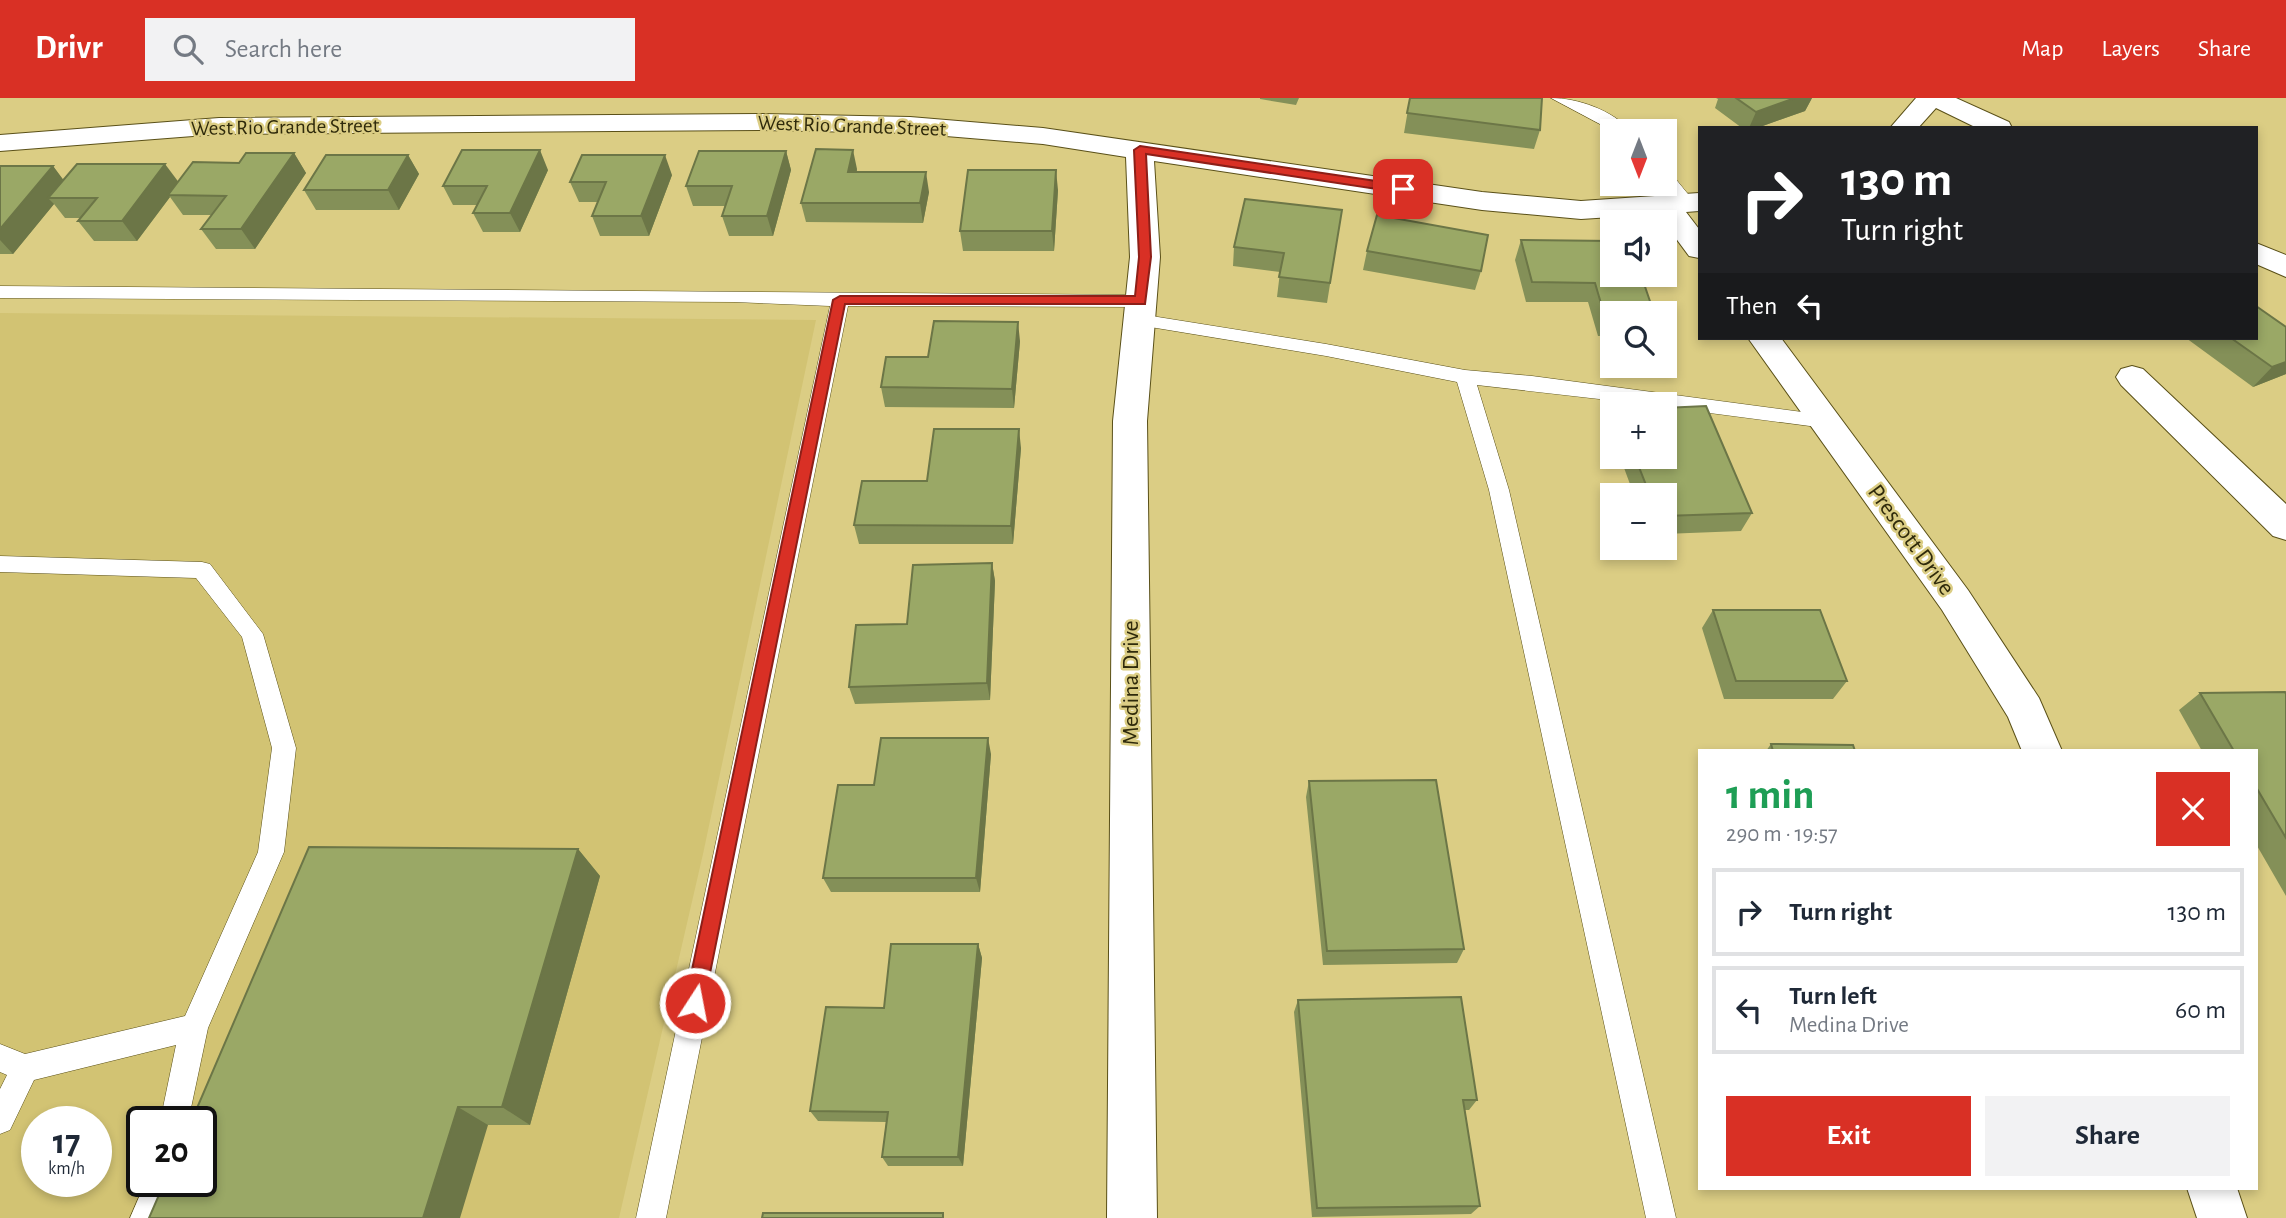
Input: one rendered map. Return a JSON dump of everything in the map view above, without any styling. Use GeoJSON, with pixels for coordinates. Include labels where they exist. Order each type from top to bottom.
{"type":"FeatureCollection","features":[{"type":"Feature","properties":{"kind":"street"},"geometry":{"type":"LineString","coordinates":[[1905,126],[1933,98],[1995,126]]}},
{"type":"Feature","properties":{"kind":"street","name":"West Rio Grande Street"},"geometry":{"type":"LineString","coordinates":[[0,143],[219,126],[758,122],[910,125],[1043,136],[1482,201],[1581,210],[1684,204]]}},
{"type":"Feature","properties":{"kind":"street","name":"Medina Drive"},"geometry":{"type":"LineString","coordinates":[[1132,1218],[1129,421],[1145,257],[1140,150]]}},
{"type":"Feature","properties":{"kind":"street"},"geometry":{"type":"LineString","coordinates":[[1684,204],[1698,246]]}},
{"type":"Feature","properties":{"kind":"street"},"geometry":{"type":"LineString","coordinates":[[2258,253],[2286,267]]}},
{"type":"Feature","properties":{"kind":"street","name":"Prescott Drive"},"geometry":{"type":"LineString","coordinates":[[1765,340],[1955,600],[2025,710],[2041,749]]}},
{"type":"Feature","properties":{"kind":"street"},"geometry":{"type":"LineString","coordinates":[[2132,377],[2286,526]]}},
{"type":"Feature","properties":{"kind":"street"},"geometry":{"type":"LineString","coordinates":[[2214,1190],[2222,1218]]}},
{"type":"Feature","properties":{"kind":"lane"},"geometry":{"type":"LineString","coordinates":[[1559,98],[1605,119]]}},
{"type":"Feature","properties":{"kind":"lane"},"geometry":{"type":"LineString","coordinates":[[0,292],[720,296],[1140,310],[1465,377],[1825,421]]}},
{"type":"Feature","properties":{"kind":"lane"},"geometry":{"type":"LineString","coordinates":[[651,1218],[840,300]]}},
{"type":"Feature","properties":{"kind":"lane"},"geometry":{"type":"LineString","coordinates":[[1465,377],[1499,489],[1661,1218]]}},
{"type":"Feature","properties":{"kind":"lane"},"geometry":{"type":"LineString","coordinates":[[0,564],[202,570],[252,634],[284,748],[271,852],[194,1027],[177,1106]]}},
{"type":"Feature","properties":{"kind":"lane"},"geometry":{"type":"LineString","coordinates":[[0,1120],[12,1063],[194,1027]]}},
{"type":"Feature","properties":{"kind":"lane"},"geometry":{"type":"LineString","coordinates":[[145,1218],[154,1197]]}},
{"type":"Feature","properties":{"kind":"shaded area"},"geometry":{"type":"Polygon","coordinates":[[[0,313],[816,320],[703,854],[619,1218],[0,1218],[0,313]]]}},
{"type":"Feature","properties":{"kind":"building"},"geometry":{"type":"Polygon","coordinates":[[[1410,98],[1542,98],[1540,130],[1407,113],[1410,98]]]}},
{"type":"Feature","properties":{"kind":"building"},"geometry":{"type":"Polygon","coordinates":[[[1736,98],[1795,98],[1756,112],[1736,98]]]}},
{"type":"Feature","properties":{"kind":"building"},"geometry":{"type":"Polygon","coordinates":[[[816,149],[853,150],[848,172],[926,172],[920,203],[801,203],[816,149]]]}},
{"type":"Feature","properties":{"kind":"building"},"geometry":{"type":"Polygon","coordinates":[[[462,150],[540,150],[510,213],[473,213],[487,186],[443,186],[462,150]]]}},
{"type":"Feature","properties":{"kind":"building"},"geometry":{"type":"Polygon","coordinates":[[[699,151],[786,151],[767,216],[722,216],[732,186],[686,186],[699,151]]]}},
{"type":"Feature","properties":{"kind":"building"},"geometry":{"type":"Polygon","coordinates":[[[246,153],[294,153],[241,229],[201,229],[226,196],[168,195],[193,162],[239,163],[246,153]]]}},
{"type":"Feature","properties":{"kind":"building"},"geometry":{"type":"Polygon","coordinates":[[[326,155],[408,155],[388,190],[304,190],[326,155]]]}},
{"type":"Feature","properties":{"kind":"building"},"geometry":{"type":"Polygon","coordinates":[[[582,155],[665,155],[641,216],[592,216],[606,182],[570,182],[582,155]]]}},
{"type":"Feature","properties":{"kind":"building"},"geometry":{"type":"Polygon","coordinates":[[[77,164],[165,164],[122,221],[78,221],[97,198],[48,198],[77,164]]]}},
{"type":"Feature","properties":{"kind":"building"},"geometry":{"type":"Polygon","coordinates":[[[0,166],[53,166],[0,229],[0,166]]]}},
{"type":"Feature","properties":{"kind":"building"},"geometry":{"type":"Polygon","coordinates":[[[968,170],[1056,170],[1052,231],[960,231],[968,170]]]}},
{"type":"Feature","properties":{"kind":"building"},"geometry":{"type":"Polygon","coordinates":[[[1245,199],[1342,210],[1330,283],[1279,277],[1284,253],[1234,247],[1245,199]]]}},
{"type":"Feature","properties":{"kind":"building"},"geometry":{"type":"Polygon","coordinates":[[[1377,215],[1488,235],[1481,271],[1367,251],[1377,215]]]}},
{"type":"Feature","properties":{"kind":"building"},"geometry":{"type":"Polygon","coordinates":[[[1521,240],[1600,241],[1600,287],[1645,287],[1650,301],[1600,301],[1595,283],[1532,282],[1521,240]]]}},
{"type":"Feature","properties":{"kind":"building"},"geometry":{"type":"Polygon","coordinates":[[[2258,307],[2286,327],[2286,362],[2272,367],[2234,340],[2258,340],[2258,307]]]}},
{"type":"Feature","properties":{"kind":"building"},"geometry":{"type":"Polygon","coordinates":[[[934,321],[1018,322],[1012,389],[881,387],[886,357],[928,357],[934,321]]]}},
{"type":"Feature","properties":{"kind":"building"},"geometry":{"type":"Polygon","coordinates":[[[1706,406],[1752,513],[1677,516],[1677,483],[1645,483],[1640,469],[1677,469],[1677,407],[1706,406]]]}},
{"type":"Feature","properties":{"kind":"building"},"geometry":{"type":"Polygon","coordinates":[[[934,429],[1019,429],[1011,526],[854,525],[862,481],[927,481],[934,429]]]}},
{"type":"Feature","properties":{"kind":"building"},"geometry":{"type":"Polygon","coordinates":[[[992,563],[987,683],[849,687],[856,625],[907,624],[913,565],[992,563]]]}},
{"type":"Feature","properties":{"kind":"building"},"geometry":{"type":"Polygon","coordinates":[[[1713,610],[1820,610],[1847,681],[1736,681],[1713,610]]]}},
{"type":"Feature","properties":{"kind":"building"},"geometry":{"type":"Polygon","coordinates":[[[2285,692],[2286,838],[2258,790],[2258,749],[2233,749],[2200,693],[2285,692]]]}},
{"type":"Feature","properties":{"kind":"building"},"geometry":{"type":"Polygon","coordinates":[[[881,738],[988,738],[976,878],[823,878],[838,785],[874,785],[881,738]]]}},
{"type":"Feature","properties":{"kind":"building"},"geometry":{"type":"Polygon","coordinates":[[[1771,744],[1853,745],[1854,749],[1772,749],[1771,744]]]}},
{"type":"Feature","properties":{"kind":"building"},"geometry":{"type":"Polygon","coordinates":[[[1436,780],[1464,949],[1327,951],[1309,781],[1436,780]]]}},
{"type":"Feature","properties":{"kind":"building"},"geometry":{"type":"Polygon","coordinates":[[[309,847],[578,849],[502,1107],[458,1107],[423,1218],[149,1218],[158,1197],[217,1197],[217,1106],[198,1106],[309,847]]]}},
{"type":"Feature","properties":{"kind":"building"},"geometry":{"type":"Polygon","coordinates":[[[891,944],[978,944],[958,1157],[882,1157],[888,1112],[810,1111],[826,1007],[884,1008],[891,944]]]}},
{"type":"Feature","properties":{"kind":"building"},"geometry":{"type":"Polygon","coordinates":[[[1461,997],[1477,1100],[1463,1100],[1480,1206],[1317,1208],[1298,1000],[1461,997]]]}},
{"type":"Feature","properties":{"kind":"building"},"geometry":{"type":"Polygon","coordinates":[[[763,1213],[943,1213],[943,1218],[762,1218],[763,1213]]]}},
{"type":"Feature","properties":{"kind":"route"},"geometry":{"type":"LineString","coordinates":[[695,1003],[840,300],[1141,301],[1145,257],[1140,150],[1403,189]]}}]}
